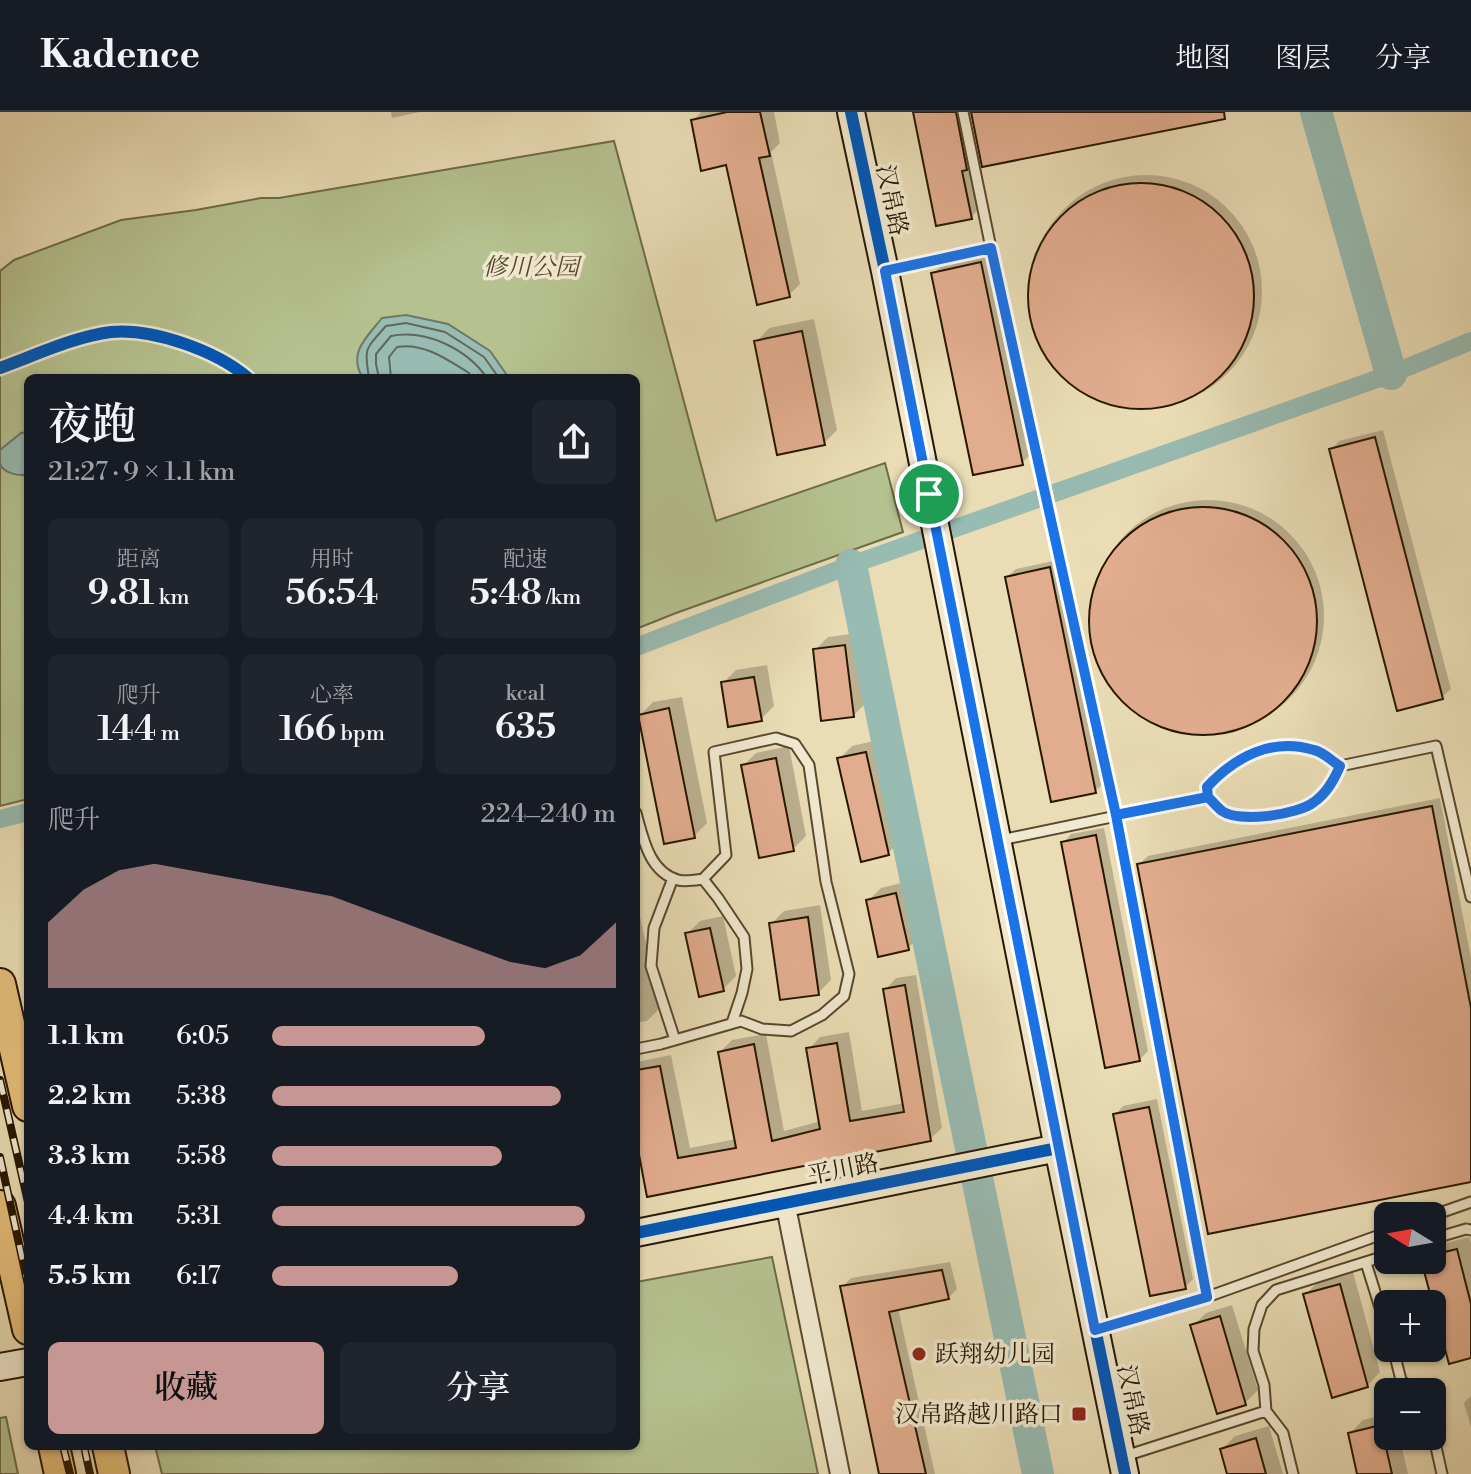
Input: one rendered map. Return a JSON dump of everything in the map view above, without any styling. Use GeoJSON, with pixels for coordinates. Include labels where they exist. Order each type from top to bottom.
{"type":"FeatureCollection","features":[{"type":"Feature","properties":{"kind":"main road"},"geometry":{"type":"LineString","coordinates":[[0,984],[24,1089]]}},
{"type":"Feature","properties":{"kind":"main road"},"geometry":{"type":"LineString","coordinates":[[0,1206],[24,1311]]}},
{"type":"Feature","properties":{"kind":"main road"},"geometry":{"type":"LineString","coordinates":[[55,1450],[60,1474]]}},
{"type":"Feature","properties":{"kind":"main road"},"geometry":{"type":"LineString","coordinates":[[109,1450],[114,1474]]}},
{"type":"Feature","properties":{"kind":"street","name":"汉帛路"},"geometry":{"type":"LineString","coordinates":[[851,112],[997,841],[1048,1150],[1095,1330],[1124,1465]]}},
{"type":"Feature","properties":{"kind":"street","name":"平川路"},"geometry":{"type":"LineString","coordinates":[[640,1232],[1048,1150]]}},
{"type":"Feature","properties":{"kind":"street"},"geometry":{"type":"LineString","coordinates":[[785,1202],[840,1474]]}},
{"type":"Feature","properties":{"kind":"street"},"geometry":{"type":"LineString","coordinates":[[0,1367],[24,1363]]}},
{"type":"Feature","properties":{"kind":"lane"},"geometry":{"type":"LineString","coordinates":[[963,112],[1116,815],[1207,1297]]}},
{"type":"Feature","properties":{"kind":"lane"},"geometry":{"type":"LineString","coordinates":[[885,271],[991,248]]}},
{"type":"Feature","properties":{"kind":"lane"},"geometry":{"type":"LineString","coordinates":[[640,827],[646,849],[659,870],[679,881],[703,879],[726,855],[714,752],[776,738],[795,744],[809,765],[826,882],[849,974],[844,996],[822,1015],[791,1031],[762,1029],[741,1021],[640,1048]]}},
{"type":"Feature","properties":{"kind":"lane"},"geometry":{"type":"LineString","coordinates":[[1340,766],[1331,785],[1312,805],[1277,815],[1241,818],[1222,812],[1208,797],[1207,787],[1221,773],[1236,761],[1262,749],[1291,746],[1316,750],[1340,766],[1436,746],[1471,897]]}},
{"type":"Feature","properties":{"kind":"lane"},"geometry":{"type":"LineString","coordinates":[[997,841],[1208,797]]}},
{"type":"Feature","properties":{"kind":"lane"},"geometry":{"type":"LineString","coordinates":[[673,878],[654,928],[651,966],[675,1040]]}},
{"type":"Feature","properties":{"kind":"lane"},"geometry":{"type":"LineString","coordinates":[[703,879],[744,937],[747,969],[732,1023]]}},
{"type":"Feature","properties":{"kind":"lane"},"geometry":{"type":"LineString","coordinates":[[1446,1211],[1471,1202]]}},
{"type":"Feature","properties":{"kind":"lane"},"geometry":{"type":"LineString","coordinates":[[1446,1235],[1471,1230]]}},
{"type":"Feature","properties":{"kind":"lane"},"geometry":{"type":"LineString","coordinates":[[1095,1330],[1207,1297],[1374,1237]]}},
{"type":"Feature","properties":{"kind":"lane"},"geometry":{"type":"LineString","coordinates":[[1293,1474],[1283,1433],[1266,1411],[1264,1385],[1253,1351],[1254,1329],[1262,1305],[1276,1290],[1374,1260]]}},
{"type":"Feature","properties":{"kind":"lane"},"geometry":{"type":"LineString","coordinates":[[1366,1263],[1374,1290]]}},
{"type":"Feature","properties":{"kind":"lane"},"geometry":{"type":"LineString","coordinates":[[1124,1465],[1266,1411]]}},
{"type":"Feature","properties":{"kind":"lane"},"geometry":{"type":"LineString","coordinates":[[1437,1450],[1442,1474]]}},
{"type":"Feature","properties":{"kind":"green space","name":"修川公园"},"geometry":{"type":"Polygon","coordinates":[[[614,141],[716,521],[885,463],[903,532],[640,627],[640,374],[24,374],[24,800],[0,806],[0,271],[14,260],[121,220],[261,198],[279,198],[614,141]]]}},
{"type":"Feature","properties":{"kind":"green space"},"geometry":{"type":"Polygon","coordinates":[[[772,1257],[818,1474],[162,1474],[156,1450],[640,1450],[640,1281],[772,1257]]]}},
{"type":"Feature","properties":{"kind":"green space"},"geometry":{"type":"Polygon","coordinates":[[[6,1417],[18,1474],[0,1474],[0,1418],[6,1417]]]}},
{"type":"Feature","properties":{"kind":"water"},"geometry":{"type":"Polygon","coordinates":[[[406,315],[448,324],[490,351],[506,374],[361,374],[358,353],[382,318],[406,315]]]}},
{"type":"Feature","properties":{"kind":"water"},"geometry":{"type":"Polygon","coordinates":[[[24,433],[24,475],[8,472],[0,463],[0,450],[24,433]]]}},
{"type":"Feature","properties":{"kind":"building"},"geometry":{"type":"Polygon","coordinates":[[[727,112],[760,112],[770,156],[759,158],[790,297],[757,305],[726,165],[701,171],[691,120],[727,112]]]}},
{"type":"Feature","properties":{"kind":"building"},"geometry":{"type":"Polygon","coordinates":[[[913,112],[956,112],[967,170],[962,171],[972,219],[936,226],[913,112]]]}},
{"type":"Feature","properties":{"kind":"building"},"geometry":{"type":"Polygon","coordinates":[[[971,112],[1224,112],[1225,119],[982,167],[971,112]]]}},
{"type":"Feature","properties":{"kind":"building"},"geometry":{"type":"Polygon","coordinates":[[[1141,183],[1184,191],[1221,216],[1246,253],[1254,296],[1246,339],[1221,376],[1184,401],[1141,409],[1098,401],[1061,376],[1036,339],[1028,296],[1036,253],[1061,216],[1098,191],[1141,183]]]}},
{"type":"Feature","properties":{"kind":"building"},"geometry":{"type":"Polygon","coordinates":[[[981,262],[1023,465],[973,475],[931,273],[981,262]]]}},
{"type":"Feature","properties":{"kind":"building"},"geometry":{"type":"Polygon","coordinates":[[[802,331],[825,445],[777,455],[754,341],[802,331]]]}},
{"type":"Feature","properties":{"kind":"building"},"geometry":{"type":"Polygon","coordinates":[[[1375,437],[1443,699],[1397,711],[1329,449],[1375,437]]]}},
{"type":"Feature","properties":{"kind":"building"},"geometry":{"type":"Polygon","coordinates":[[[1203,507],[1246,516],[1283,541],[1308,578],[1317,621],[1308,664],[1283,701],[1246,726],[1203,735],[1160,726],[1123,701],[1098,664],[1089,621],[1098,578],[1123,541],[1160,516],[1203,507]]]}},
{"type":"Feature","properties":{"kind":"building"},"geometry":{"type":"Polygon","coordinates":[[[1050,567],[1096,793],[1051,802],[1005,577],[1050,567]]]}},
{"type":"Feature","properties":{"kind":"building"},"geometry":{"type":"Polygon","coordinates":[[[845,645],[854,717],[821,721],[813,649],[845,645]]]}},
{"type":"Feature","properties":{"kind":"building"},"geometry":{"type":"Polygon","coordinates":[[[754,677],[762,721],[728,727],[721,682],[754,677]]]}},
{"type":"Feature","properties":{"kind":"building"},"geometry":{"type":"Polygon","coordinates":[[[669,708],[695,838],[664,844],[640,715],[669,708]]]}},
{"type":"Feature","properties":{"kind":"building"},"geometry":{"type":"Polygon","coordinates":[[[866,752],[889,855],[861,862],[837,758],[866,752]]]}},
{"type":"Feature","properties":{"kind":"building"},"geometry":{"type":"Polygon","coordinates":[[[776,758],[794,851],[759,858],[741,765],[776,758]]]}},
{"type":"Feature","properties":{"kind":"building"},"geometry":{"type":"Polygon","coordinates":[[[1432,806],[1471,1008],[1471,1182],[1208,1234],[1137,864],[1432,806]]]}},
{"type":"Feature","properties":{"kind":"building"},"geometry":{"type":"Polygon","coordinates":[[[1096,835],[1140,1061],[1105,1068],[1061,842],[1096,835]]]}},
{"type":"Feature","properties":{"kind":"building"},"geometry":{"type":"Polygon","coordinates":[[[896,893],[909,950],[878,957],[866,900],[896,893]]]}},
{"type":"Feature","properties":{"kind":"building"},"geometry":{"type":"Polygon","coordinates":[[[808,917],[819,995],[780,1000],[769,923],[808,917]]]}},
{"type":"Feature","properties":{"kind":"building"},"geometry":{"type":"Polygon","coordinates":[[[710,928],[724,991],[699,997],[685,933],[710,928]]]}},
{"type":"Feature","properties":{"kind":"building"},"geometry":{"type":"Polygon","coordinates":[[[905,985],[931,1141],[647,1197],[640,1160],[640,1069],[660,1066],[678,1158],[736,1148],[718,1052],[754,1044],[772,1141],[820,1129],[806,1048],[837,1043],[850,1121],[904,1112],[883,989],[905,985]]]}},
{"type":"Feature","properties":{"kind":"building"},"geometry":{"type":"Polygon","coordinates":[[[1149,1107],[1186,1289],[1150,1296],[1113,1114],[1149,1107]]]}},
{"type":"Feature","properties":{"kind":"building"},"geometry":{"type":"Polygon","coordinates":[[[1457,1249],[1471,1304],[1471,1358],[1449,1364],[1446,1353],[1446,1290],[1429,1290],[1425,1274],[1446,1274],[1446,1252],[1457,1249]]]}},
{"type":"Feature","properties":{"kind":"building"},"geometry":{"type":"Polygon","coordinates":[[[942,1270],[949,1299],[889,1312],[926,1474],[879,1474],[840,1286],[942,1270]]]}},
{"type":"Feature","properties":{"kind":"building"},"geometry":{"type":"Polygon","coordinates":[[[1340,1284],[1368,1387],[1332,1398],[1303,1294],[1340,1284]]]}},
{"type":"Feature","properties":{"kind":"building"},"geometry":{"type":"Polygon","coordinates":[[[1220,1316],[1246,1405],[1217,1414],[1190,1325],[1220,1316]]]}},
{"type":"Feature","properties":{"kind":"building"},"geometry":{"type":"Polygon","coordinates":[[[1374,1427],[1374,1450],[1387,1450],[1392,1474],[1357,1474],[1348,1433],[1374,1427]]]}},
{"type":"Feature","properties":{"kind":"building"},"geometry":{"type":"Polygon","coordinates":[[[1256,1438],[1266,1474],[1227,1474],[1220,1449],[1256,1438]]]}},
{"type":"Feature","properties":{"kind":"waterway"},"geometry":{"type":"LineString","coordinates":[[1316,112],[1391,374]]}},
{"type":"Feature","properties":{"kind":"waterway"},"geometry":{"type":"LineString","coordinates":[[640,645],[851,565],[1391,374],[1471,341]]}},
{"type":"Feature","properties":{"kind":"waterway"},"geometry":{"type":"LineString","coordinates":[[851,565],[1038,1474]]}},
{"type":"Feature","properties":{"kind":"waterway"},"geometry":{"type":"LineString","coordinates":[[0,819],[24,813]]}},
{"type":"Feature","properties":{"kind":"railway"},"geometry":{"type":"LineString","coordinates":[[0,1080],[24,1185]]}},
{"type":"Feature","properties":{"kind":"railway"},"geometry":{"type":"LineString","coordinates":[[0,1157],[24,1267]]}},
{"type":"Feature","properties":{"kind":"railway"},"geometry":{"type":"LineString","coordinates":[[64,1450],[70,1474]]}},
{"type":"Feature","properties":{"kind":"railway"},"geometry":{"type":"LineString","coordinates":[[85,1450],[90,1474]]}},
{"type":"Feature","properties":{"kind":"cycle path"},"geometry":{"type":"LineString","coordinates":[[851,112],[1125,1474]]}},
{"type":"Feature","properties":{"kind":"cycle path"},"geometry":{"type":"LineString","coordinates":[[0,368],[83,338],[128,332],[184,343],[243,374]]}},
{"type":"Feature","properties":{"kind":"cycle path"},"geometry":{"type":"LineString","coordinates":[[640,1232],[1058,1148]]}},
{"type":"Feature","properties":{"kind":"place","name":"跃翔幼儿园"},"geometry":{"type":"Point","coordinates":[919,1354]}},
{"type":"Feature","properties":{"kind":"place","name":"汉帛路越川路口"},"geometry":{"type":"Point","coordinates":[1079,1414]}},
{"type":"Feature","properties":{"kind":"route"},"geometry":{"type":"LineString","coordinates":[[929,494],[885,271],[991,248],[1116,815],[1185,801],[1208,797],[1222,812],[1241,818],[1277,815],[1312,805],[1331,785],[1340,766],[1316,750],[1291,746],[1262,749],[1236,761],[1221,773],[1207,787],[1208,797],[1116,815],[1207,1297],[1095,1330],[1045,1080],[929,494]]}}]}
